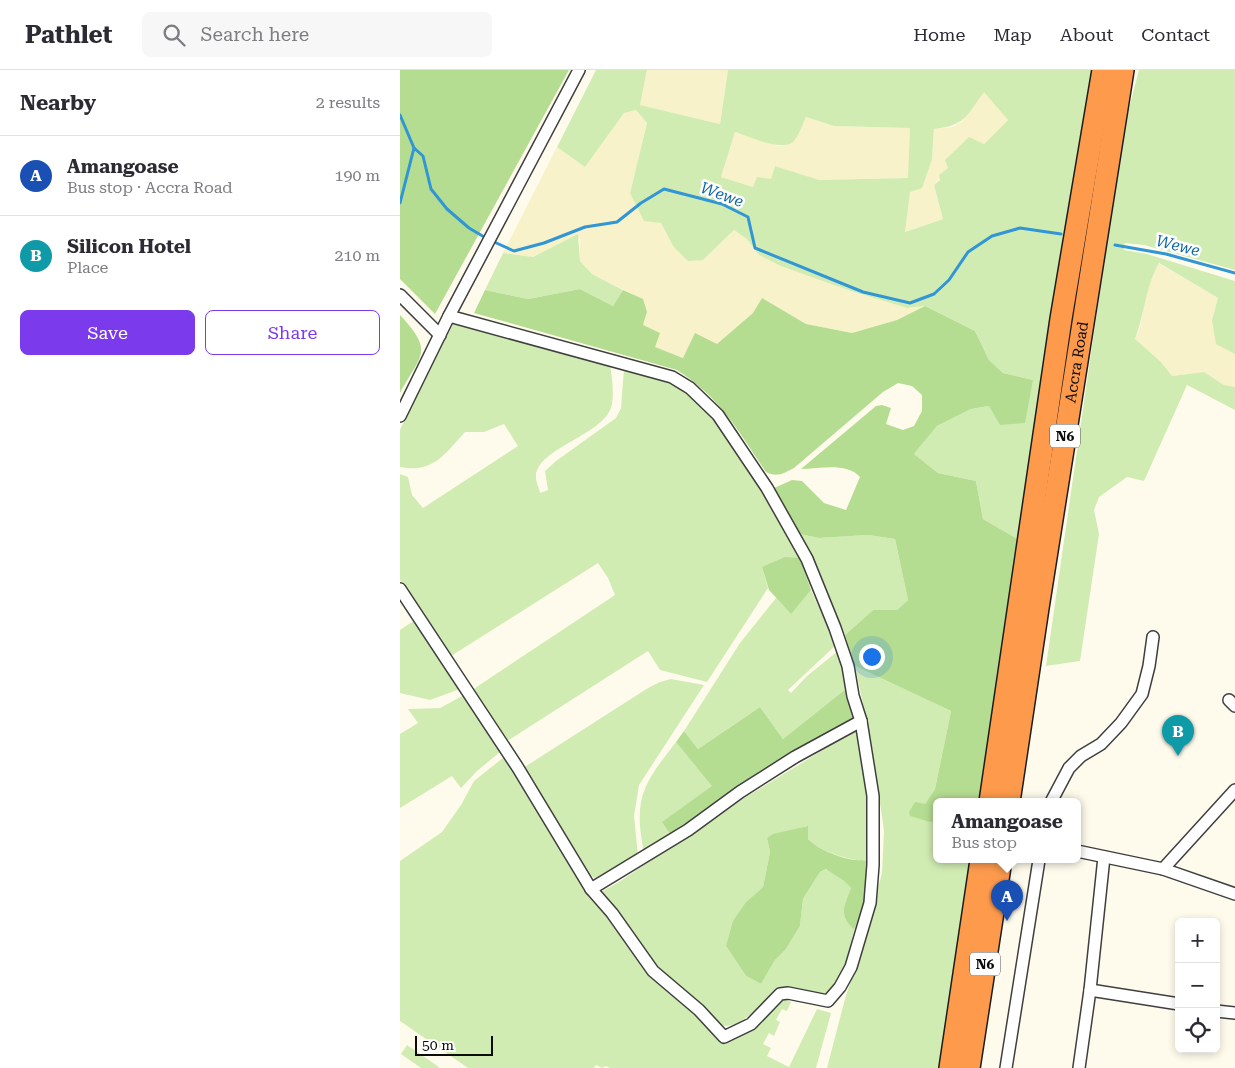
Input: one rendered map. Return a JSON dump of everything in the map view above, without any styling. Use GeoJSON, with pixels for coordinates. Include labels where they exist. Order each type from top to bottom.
{"type":"FeatureCollection","features":[{"type":"Feature","properties":{"kind":"highway","name":"Accra Road"},"geometry":{"type":"LineString","coordinates":[[991,798],[1060,329],[1103,70]]}},
{"type":"Feature","properties":{"kind":"highway","name":"Accra Road"},"geometry":{"type":"LineString","coordinates":[[1010,798],[1039,599],[1123,70]]}},
{"type":"Feature","properties":{"kind":"highway"},"geometry":{"type":"LineString","coordinates":[[1114,127],[1134,70]]}},
{"type":"Feature","properties":{"kind":"highway","name":"N6"},"geometry":{"type":"LineString","coordinates":[[950,1068],[982,863]]}},
{"type":"Feature","properties":{"kind":"highway","name":"N6"},"geometry":{"type":"LineString","coordinates":[[969,1068],[1001,863]]}},
{"type":"Feature","properties":{"kind":"street"},"geometry":{"type":"LineString","coordinates":[[400,416],[449,316],[579,70]]}},
{"type":"Feature","properties":{"kind":"street"},"geometry":{"type":"LineString","coordinates":[[400,295],[440,335]]}},
{"type":"Feature","properties":{"kind":"street"},"geometry":{"type":"LineString","coordinates":[[400,589],[518,768],[591,889],[612,913],[653,971],[699,1010],[724,1037],[751,1024],[780,994],[788,993],[828,1001],[840,988],[851,967],[870,903],[873,865],[873,796],[861,721],[853,696],[848,666],[836,628],[807,559],[760,476],[707,404],[690,388],[672,377],[449,316]]}},
{"type":"Feature","properties":{"kind":"street"},"geometry":{"type":"LineString","coordinates":[[1053,798],[1069,768],[1081,756],[1101,744],[1121,723],[1142,694],[1149,666],[1153,637]]}},
{"type":"Feature","properties":{"kind":"street"},"geometry":{"type":"LineString","coordinates":[[591,889],[688,830],[740,792],[861,721]]}},
{"type":"Feature","properties":{"kind":"street"},"geometry":{"type":"LineString","coordinates":[[1163,869],[1235,790]]}},
{"type":"Feature","properties":{"kind":"street"},"geometry":{"type":"LineString","coordinates":[[1081,852],[1163,869],[1235,894]]}},
{"type":"Feature","properties":{"kind":"street"},"geometry":{"type":"LineString","coordinates":[[1079,1068],[1090,990],[1104,856]]}},
{"type":"Feature","properties":{"kind":"street"},"geometry":{"type":"LineString","coordinates":[[1006,1068],[1039,863]]}},
{"type":"Feature","properties":{"kind":"street"},"geometry":{"type":"LineString","coordinates":[[1090,990],[1175,1003]]}},
{"type":"Feature","properties":{"kind":"street"},"geometry":{"type":"LineString","coordinates":[[1220,1011],[1235,1013]]}},
{"type":"Feature","properties":{"kind":"shaded area"},"geometry":{"type":"Polygon","coordinates":[[[647,70],[728,70],[720,124],[640,105],[647,70]]]}},
{"type":"Feature","properties":{"kind":"shaded area"},"geometry":{"type":"Polygon","coordinates":[[[984,91],[1008,120],[984,144],[949,168],[934,185],[943,219],[904,232],[910,192],[932,159],[934,129],[953,127],[962,121],[984,91]]]}},
{"type":"Feature","properties":{"kind":"shaded area"},"geometry":{"type":"Polygon","coordinates":[[[636,110],[647,123],[630,193],[661,223],[673,246],[703,260],[734,230],[747,239],[759,255],[851,291],[907,308],[925,306],[897,320],[852,333],[806,324],[762,298],[753,313],[717,344],[684,358],[654,347],[643,326],[647,312],[642,299],[592,274],[580,261],[580,238],[532,257],[503,253],[557,147],[585,167],[624,113],[636,110]]]}},
{"type":"Feature","properties":{"kind":"shaded area"},"geometry":{"type":"Polygon","coordinates":[[[806,117],[834,126],[910,128],[909,178],[818,180],[775,166],[771,179],[753,187],[721,177],[735,132],[778,146],[788,145],[794,140],[806,117]]]}},
{"type":"Feature","properties":{"kind":"shaded area"},"geometry":{"type":"Polygon","coordinates":[[[1158,263],[1218,298],[1212,320],[1235,354],[1235,387],[1224,385],[1204,372],[1172,376],[1161,362],[1135,339],[1140,327],[1149,281],[1158,263]]]}},
{"type":"Feature","properties":{"kind":"green space"},"geometry":{"type":"Polygon","coordinates":[[[400,70],[569,70],[435,314],[400,279],[400,70]]]}},
{"type":"Feature","properties":{"kind":"green space"},"geometry":{"type":"Polygon","coordinates":[[[596,70],[647,70],[640,105],[720,124],[728,70],[1094,70],[1023,542],[983,519],[976,481],[938,473],[914,454],[937,426],[971,409],[989,406],[1033,380],[1003,373],[989,360],[975,331],[925,306],[907,308],[851,291],[781,266],[759,255],[747,239],[734,230],[703,260],[688,261],[673,246],[661,223],[644,221],[630,193],[647,123],[636,110],[624,113],[585,167],[557,147],[596,70]],[[984,92],[969,113],[959,122],[934,129],[932,159],[922,188],[910,192],[905,232],[943,219],[934,185],[940,180],[939,175],[948,168],[945,160],[969,137],[984,144],[1008,120],[984,92]],[[806,117],[797,137],[788,145],[756,140],[735,132],[721,177],[753,187],[757,177],[771,179],[775,166],[819,180],[908,178],[910,128],[834,126],[806,117]]]}},
{"type":"Feature","properties":{"kind":"green space"},"geometry":{"type":"Polygon","coordinates":[[[1139,70],[1235,70],[1235,270],[1144,245],[1125,243],[1124,250],[1147,254],[1235,281],[1235,354],[1216,344],[1212,320],[1218,298],[1159,263],[1151,281],[1135,339],[1161,362],[1172,376],[1204,372],[1224,385],[1235,387],[1235,410],[1187,385],[1144,481],[1127,477],[1099,497],[1094,510],[1099,534],[1080,661],[1046,666],[1123,131],[1139,70]]]}},
{"type":"Feature","properties":{"kind":"green space"},"geometry":{"type":"Polygon","coordinates":[[[578,234],[580,261],[592,274],[623,290],[613,306],[580,289],[528,299],[485,290],[503,253],[533,257],[578,234]]]}},
{"type":"Feature","properties":{"kind":"green space"},"geometry":{"type":"Polygon","coordinates":[[[580,289],[613,306],[623,290],[643,299],[647,312],[643,325],[660,333],[655,347],[683,358],[695,333],[717,344],[753,313],[762,298],[806,324],[852,333],[897,320],[925,306],[975,331],[989,360],[1003,373],[1033,380],[1025,423],[1000,425],[989,406],[971,409],[937,426],[914,454],[938,473],[976,481],[983,519],[1023,542],[981,798],[933,798],[933,822],[910,816],[909,812],[915,802],[925,804],[935,789],[951,711],[855,666],[845,635],[873,610],[897,610],[908,600],[895,539],[868,535],[819,538],[799,534],[774,488],[792,480],[802,481],[824,503],[846,510],[860,477],[848,469],[801,469],[876,406],[882,405],[891,408],[886,424],[903,430],[914,426],[922,411],[922,395],[912,386],[898,383],[883,392],[794,468],[774,475],[766,472],[728,416],[706,392],[677,370],[474,313],[485,290],[528,299],[580,289]]]}},
{"type":"Feature","properties":{"kind":"green space"},"geometry":{"type":"Polygon","coordinates":[[[400,315],[417,337],[421,345],[421,353],[400,393],[400,315]]]}},
{"type":"Feature","properties":{"kind":"green space"},"geometry":{"type":"Polygon","coordinates":[[[453,324],[610,365],[613,400],[607,415],[598,424],[546,458],[538,467],[536,481],[540,493],[548,490],[545,471],[616,418],[621,408],[624,368],[675,382],[685,388],[708,412],[764,491],[800,558],[762,567],[768,588],[707,682],[660,670],[648,651],[504,743],[472,690],[615,595],[608,578],[598,563],[451,656],[400,580],[400,474],[408,477],[412,495],[423,508],[518,446],[504,424],[484,432],[465,432],[445,454],[430,465],[411,468],[400,467],[400,430],[414,397],[453,324]]]}},
{"type":"Feature","properties":{"kind":"green space"},"geometry":{"type":"Polygon","coordinates":[[[799,534],[819,538],[868,535],[895,539],[908,600],[897,610],[873,610],[845,635],[823,581],[799,534]]]}},
{"type":"Feature","properties":{"kind":"green space"},"geometry":{"type":"Polygon","coordinates":[[[785,557],[800,558],[811,590],[791,614],[769,590],[762,567],[785,557]]]}},
{"type":"Feature","properties":{"kind":"green space"},"geometry":{"type":"Polygon","coordinates":[[[811,590],[836,645],[788,690],[791,693],[807,676],[838,651],[847,688],[783,739],[760,707],[698,749],[684,731],[740,643],[776,598],[791,613],[811,590]]]}},
{"type":"Feature","properties":{"kind":"green space"},"geometry":{"type":"Polygon","coordinates":[[[415,620],[460,689],[430,700],[400,693],[400,630],[415,620]]]}},
{"type":"Feature","properties":{"kind":"green space"},"geometry":{"type":"Polygon","coordinates":[[[855,666],[951,711],[935,789],[925,804],[929,822],[933,822],[933,863],[970,863],[941,1068],[827,1068],[846,995],[861,953],[882,873],[884,831],[872,747],[855,666]]]}},
{"type":"Feature","properties":{"kind":"green space"},"geometry":{"type":"Polygon","coordinates":[[[671,679],[704,685],[639,785],[634,816],[638,856],[599,879],[594,878],[587,872],[523,768],[648,688],[671,679]]]}},
{"type":"Feature","properties":{"kind":"green space"},"geometry":{"type":"Polygon","coordinates":[[[847,688],[855,720],[671,835],[662,822],[712,786],[676,742],[684,731],[698,749],[760,707],[783,739],[847,688]]]}},
{"type":"Feature","properties":{"kind":"green space"},"geometry":{"type":"Polygon","coordinates":[[[464,695],[500,752],[477,771],[461,788],[452,776],[400,808],[400,734],[418,723],[408,709],[440,708],[464,695]]]}},
{"type":"Feature","properties":{"kind":"green space"},"geometry":{"type":"Polygon","coordinates":[[[859,728],[870,790],[869,862],[845,858],[814,844],[808,839],[807,826],[767,838],[770,852],[763,887],[746,902],[726,946],[746,976],[761,984],[775,960],[786,949],[800,926],[803,899],[820,872],[827,869],[851,888],[845,905],[844,915],[854,930],[842,978],[827,996],[803,990],[788,989],[770,998],[736,1024],[726,1026],[716,1024],[651,965],[601,892],[619,882],[718,814],[859,728]]]}},
{"type":"Feature","properties":{"kind":"green space"},"geometry":{"type":"Polygon","coordinates":[[[676,742],[713,786],[663,822],[671,835],[644,853],[640,818],[644,793],[648,781],[676,742]]]}},
{"type":"Feature","properties":{"kind":"green space"},"geometry":{"type":"Polygon","coordinates":[[[504,757],[571,866],[641,962],[724,1041],[782,998],[791,1002],[787,1011],[782,1009],[776,1020],[780,1022],[774,1036],[769,1033],[763,1044],[771,1048],[767,1056],[789,1067],[817,1009],[831,1013],[816,1068],[610,1068],[606,1066],[602,1068],[596,1065],[594,1068],[468,1068],[400,1021],[400,861],[442,832],[461,805],[474,781],[504,757]]]}},
{"type":"Feature","properties":{"kind":"green space"},"geometry":{"type":"Polygon","coordinates":[[[808,826],[808,839],[827,852],[852,860],[869,862],[864,905],[854,930],[844,915],[845,905],[851,888],[826,869],[820,872],[803,899],[800,926],[786,949],[775,960],[761,984],[746,976],[726,946],[733,921],[746,902],[763,887],[770,852],[767,838],[773,834],[808,826]]]}},
{"type":"Feature","properties":{"kind":"green space"},"geometry":{"type":"Polygon","coordinates":[[[407,1045],[439,1067],[421,1068],[401,1054],[407,1045]]]}},
{"type":"Feature","properties":{"kind":"waterway","name":"Wewe"},"geometry":{"type":"LineString","coordinates":[[400,115],[414,148],[423,156],[431,189],[447,209],[469,228],[486,238]]}},
{"type":"Feature","properties":{"kind":"waterway"},"geometry":{"type":"LineString","coordinates":[[400,203],[414,148]]}},
{"type":"Feature","properties":{"kind":"waterway","name":"Wewe"},"geometry":{"type":"LineString","coordinates":[[492,241],[514,251],[544,243],[585,227],[617,222],[641,203],[664,189],[722,204],[748,217],[755,248],[863,292],[910,303],[934,294],[949,280],[968,252],[992,236],[1020,228],[1061,234]]}},
{"type":"Feature","properties":{"kind":"waterway","name":"Wewe"},"geometry":{"type":"LineString","coordinates":[[1115,245],[1166,254],[1235,273]]}},
{"type":"Feature","properties":{"kind":"place","name":"Silicon Hotel"},"geometry":{"type":"Point","coordinates":[1178,756]}},
{"type":"Feature","properties":{"kind":"place","name":"Amangoase"},"geometry":{"type":"Point","coordinates":[1007,921]}}]}
